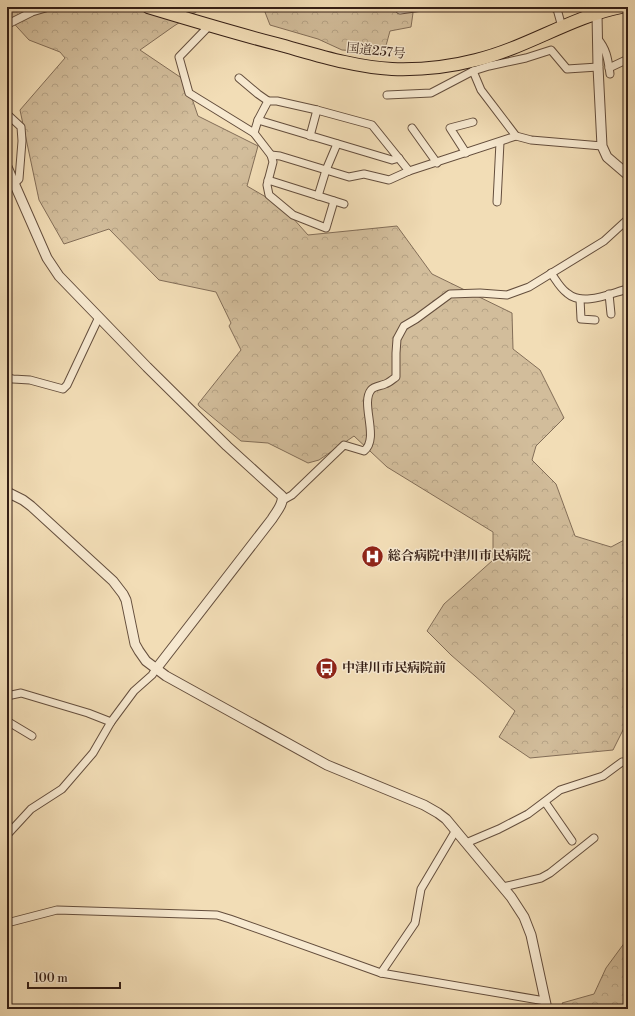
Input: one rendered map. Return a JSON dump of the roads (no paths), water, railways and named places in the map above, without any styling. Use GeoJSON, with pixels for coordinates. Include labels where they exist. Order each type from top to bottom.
{"type":"FeatureCollection","features":[{"type":"Feature","properties":{"kind":"highway","name":"国道257号"},"geometry":{"type":"LineString","coordinates":[[148,7],[209,26],[338,61],[392,69],[449,66],[478,60],[516,47],[598,11],[621,7]]}},
{"type":"Feature","properties":{"kind":"street"},"geometry":{"type":"LineString","coordinates":[[7,23],[10,23],[32,12],[49,7]]}},
{"type":"Feature","properties":{"kind":"street"},"geometry":{"type":"LineString","coordinates":[[400,10],[422,7]]}},
{"type":"Feature","properties":{"kind":"street"},"geometry":{"type":"LineString","coordinates":[[552,7],[557,9],[562,27]]}},
{"type":"Feature","properties":{"kind":"street"},"geometry":{"type":"LineString","coordinates":[[598,11],[597,38],[602,146],[607,157],[628,175]]}},
{"type":"Feature","properties":{"kind":"street"},"geometry":{"type":"LineString","coordinates":[[209,26],[179,57],[189,93],[254,133],[271,155],[273,162],[266,185],[269,195],[293,216],[326,228],[334,201]]}},
{"type":"Feature","properties":{"kind":"street"},"geometry":{"type":"LineString","coordinates":[[597,38],[607,53],[610,71],[628,59]]}},
{"type":"Feature","properties":{"kind":"street"},"geometry":{"type":"LineString","coordinates":[[387,95],[431,93],[473,71],[526,58],[551,50],[559,61],[568,69],[598,67]]}},
{"type":"Feature","properties":{"kind":"street"},"geometry":{"type":"LineString","coordinates":[[473,71],[481,90],[516,136]]}},
{"type":"Feature","properties":{"kind":"street"},"geometry":{"type":"LineString","coordinates":[[239,78],[268,101],[277,101],[372,125],[409,171]]}},
{"type":"Feature","properties":{"kind":"street"},"geometry":{"type":"LineString","coordinates":[[254,133],[258,120],[268,101]]}},
{"type":"Feature","properties":{"kind":"street"},"geometry":{"type":"LineString","coordinates":[[310,136],[316,110]]}},
{"type":"Feature","properties":{"kind":"street"},"geometry":{"type":"LineString","coordinates":[[7,114],[21,127],[22,141],[19,179],[14,184]]}},
{"type":"Feature","properties":{"kind":"street"},"geometry":{"type":"LineString","coordinates":[[258,120],[392,160],[399,158]]}},
{"type":"Feature","properties":{"kind":"street"},"geometry":{"type":"LineString","coordinates":[[466,153],[450,128],[473,122]]}},
{"type":"Feature","properties":{"kind":"street"},"geometry":{"type":"LineString","coordinates":[[412,128],[436,162]]}},
{"type":"Feature","properties":{"kind":"street"},"geometry":{"type":"LineString","coordinates":[[271,155],[280,156],[349,176],[364,174],[389,180],[409,171],[516,136],[531,140],[602,146]]}},
{"type":"Feature","properties":{"kind":"street"},"geometry":{"type":"LineString","coordinates":[[497,202],[500,142]]}},
{"type":"Feature","properties":{"kind":"street"},"geometry":{"type":"LineString","coordinates":[[318,196],[326,170],[337,144]]}},
{"type":"Feature","properties":{"kind":"street"},"geometry":{"type":"LineString","coordinates":[[7,167],[47,258],[68,287],[227,446],[280,493],[283,500]]}},
{"type":"Feature","properties":{"kind":"street"},"geometry":{"type":"LineString","coordinates":[[268,180],[344,204]]}},
{"type":"Feature","properties":{"kind":"street"},"geometry":{"type":"LineString","coordinates":[[7,835],[31,809],[62,789],[93,753],[111,722],[134,691],[152,675],[272,519],[283,500],[292,496],[344,446],[364,451],[368,448],[370,438],[368,405],[369,396],[371,390],[396,377],[397,339],[404,326],[450,294],[480,293],[507,295],[529,287],[604,241],[628,219]]}},
{"type":"Feature","properties":{"kind":"street"},"geometry":{"type":"LineString","coordinates":[[551,273],[568,295],[580,299],[590,299],[628,289]]}},
{"type":"Feature","properties":{"kind":"street"},"geometry":{"type":"LineString","coordinates":[[609,294],[611,314]]}},
{"type":"Feature","properties":{"kind":"street"},"geometry":{"type":"LineString","coordinates":[[580,299],[581,319],[595,320]]}},
{"type":"Feature","properties":{"kind":"street"},"geometry":{"type":"LineString","coordinates":[[7,378],[30,380],[63,389],[67,385],[99,317]]}},
{"type":"Feature","properties":{"kind":"street"},"geometry":{"type":"LineString","coordinates":[[7,492],[31,506],[114,581],[126,600],[135,644],[146,661],[156,669],[327,766],[424,805],[438,813],[456,830],[518,906],[528,925],[546,1005],[381,973],[230,919],[217,916],[57,910],[7,923]]}},
{"type":"Feature","properties":{"kind":"street"},"geometry":{"type":"LineString","coordinates":[[7,696],[22,693],[88,713],[111,722]]}},
{"type":"Feature","properties":{"kind":"street"},"geometry":{"type":"LineString","coordinates":[[7,721],[32,736]]}},
{"type":"Feature","properties":{"kind":"street"},"geometry":{"type":"LineString","coordinates":[[466,843],[499,829],[528,814],[560,790],[603,776],[622,762]]}},
{"type":"Feature","properties":{"kind":"street"},"geometry":{"type":"LineString","coordinates":[[545,802],[572,841]]}},
{"type":"Feature","properties":{"kind":"street"},"geometry":{"type":"LineString","coordinates":[[381,973],[415,923],[421,889],[456,830]]}},
{"type":"Feature","properties":{"kind":"street"},"geometry":{"type":"LineString","coordinates":[[503,887],[541,878],[550,874],[594,838]]}},
{"type":"Feature","properties":{"kind":"place","name":"総合病院中津川市民病院"},"geometry":{"type":"Point","coordinates":[373,556]}},
{"type":"Feature","properties":{"kind":"place","name":"中津川市民病院前"},"geometry":{"type":"Point","coordinates":[326,668]}}]}
